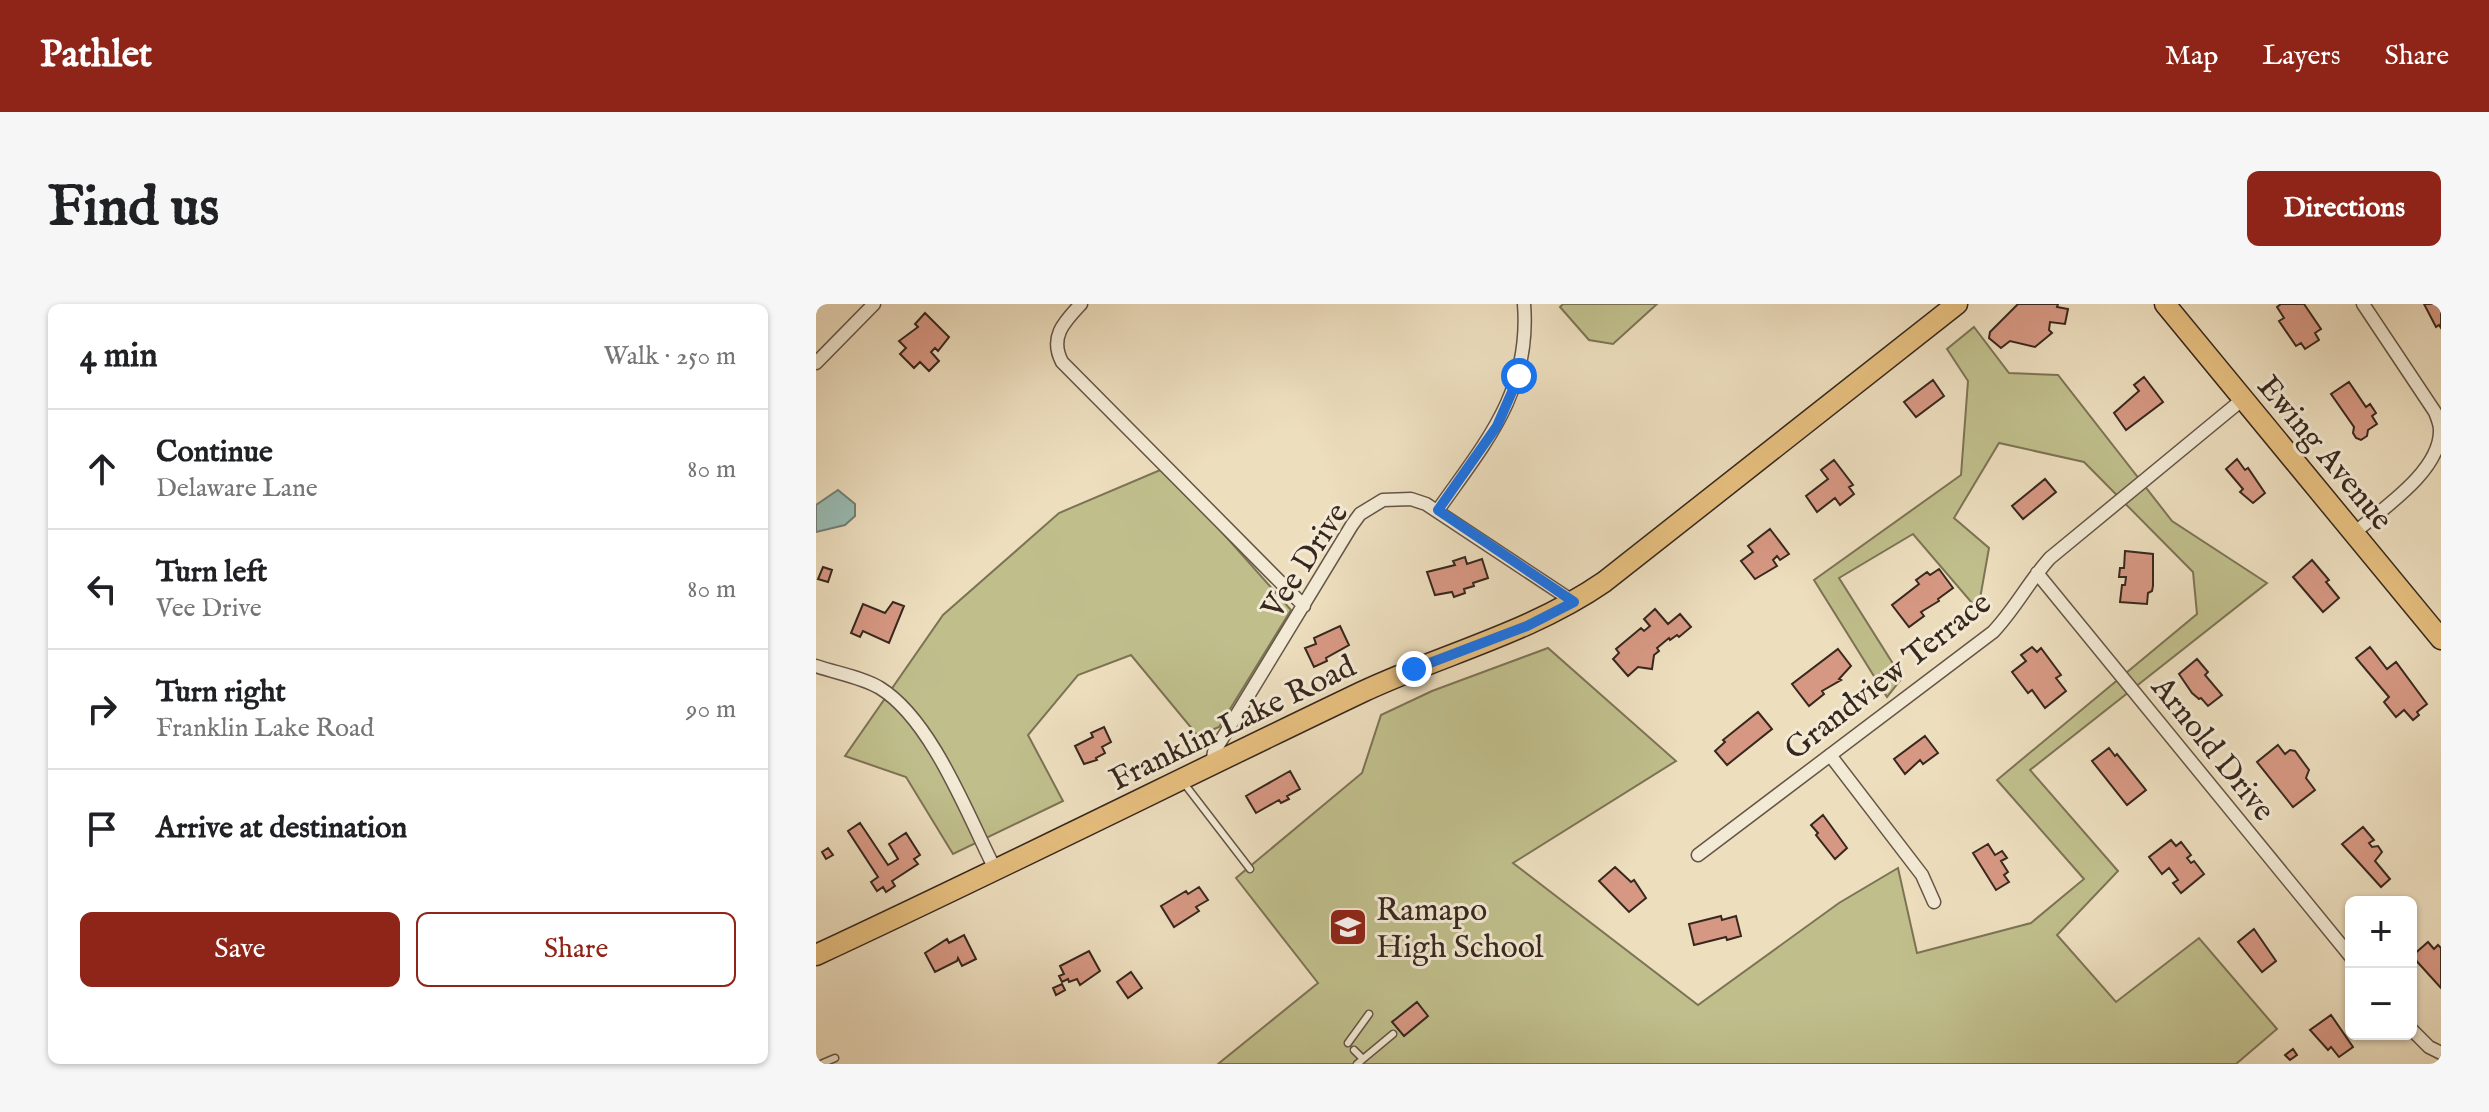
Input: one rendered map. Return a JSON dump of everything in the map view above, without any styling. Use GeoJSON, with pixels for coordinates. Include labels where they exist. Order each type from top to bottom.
{"type":"FeatureCollection","features":[{"type":"Feature","properties":{"kind":"main road","name":"Franklin Lake Road"},"geometry":{"type":"LineString","coordinates":[[822,952],[1374,687],[1527,626],[1574,602],[1805,426],[1957,304]]}},
{"type":"Feature","properties":{"kind":"main road","name":"Ewing Avenue"},"geometry":{"type":"LineString","coordinates":[[2165,304],[2441,639]]}},
{"type":"Feature","properties":{"kind":"street"},"geometry":{"type":"LineString","coordinates":[[816,363],[874,304]]}},
{"type":"Feature","properties":{"kind":"street"},"geometry":{"type":"LineString","coordinates":[[1081,304],[1062,325],[1056,345],[1062,362],[1304,606]]}},
{"type":"Feature","properties":{"kind":"street"},"geometry":{"type":"LineString","coordinates":[[1438,510],[1497,426],[1508,405],[1519,376],[1524,350],[1524,304]]}},
{"type":"Feature","properties":{"kind":"street"},"geometry":{"type":"LineString","coordinates":[[2354,533],[2421,475],[2437,449],[2440,430],[2435,412],[2363,304]]}},
{"type":"Feature","properties":{"kind":"street","name":"Grandview Terrace"},"geometry":{"type":"LineString","coordinates":[[1698,855],[1993,632],[2050,558],[2243,399]]}},
{"type":"Feature","properties":{"kind":"street","name":"Vee Drive"},"geometry":{"type":"LineString","coordinates":[[1212,764],[1214,752],[1352,525],[1370,506],[1396,498],[1411,499],[1438,510],[1574,602]]}},
{"type":"Feature","properties":{"kind":"street","name":"Arnold Drive"},"geometry":{"type":"LineString","coordinates":[[2037,573],[2345,950]]}},
{"type":"Feature","properties":{"kind":"street"},"geometry":{"type":"LineString","coordinates":[[816,666],[879,687],[916,721],[995,869]]}},
{"type":"Feature","properties":{"kind":"street"},"geometry":{"type":"LineString","coordinates":[[1830,755],[1914,863],[1934,902]]}},
{"type":"Feature","properties":{"kind":"street"},"geometry":{"type":"LineString","coordinates":[[2417,1035],[2441,1053]]}},
{"type":"Feature","properties":{"kind":"lane"},"geometry":{"type":"LineString","coordinates":[[1180,779],[1250,869]]}},
{"type":"Feature","properties":{"kind":"lane"},"geometry":{"type":"LineString","coordinates":[[1348,1043],[1369,1014]]}},
{"type":"Feature","properties":{"kind":"lane"},"geometry":{"type":"LineString","coordinates":[[1354,1050],[1360,1062],[1393,1034]]}},
{"type":"Feature","properties":{"kind":"lane"},"geometry":{"type":"LineString","coordinates":[[821,1064],[835,1058]]}},
{"type":"Feature","properties":{"kind":"shaded area"},"geometry":{"type":"Polygon","coordinates":[[[1563,304],[1657,304],[1613,344],[1589,340],[1560,307],[1563,304]]]}},
{"type":"Feature","properties":{"kind":"shaded area"},"geometry":{"type":"Polygon","coordinates":[[[1974,327],[2009,373],[2058,375],[2172,521],[2267,583],[2030,770],[2118,871],[2057,935],[2116,1002],[2199,938],[2277,1029],[2236,1064],[1218,1064],[1318,983],[1236,878],[1362,773],[1381,715],[1432,691],[1548,648],[1676,761],[1513,863],[1698,1005],[1839,903],[1898,868],[1917,953],[2031,923],[2084,879],[1997,780],[2197,614],[2193,572],[2084,462],[1999,443],[1954,518],[1989,548],[1978,610],[1913,534],[1839,578],[1902,678],[1887,697],[1814,580],[1961,475],[1968,381],[1947,349],[1974,327]]]}},
{"type":"Feature","properties":{"kind":"shaded area"},"geometry":{"type":"Polygon","coordinates":[[[1165,468],[1291,610],[1219,727],[1198,736],[1131,655],[1078,675],[1028,735],[1063,801],[953,854],[906,777],[845,756],[943,615],[1059,513],[1165,468]]]}},
{"type":"Feature","properties":{"kind":"water"},"geometry":{"type":"Polygon","coordinates":[[[838,490],[855,504],[855,516],[845,525],[816,532],[816,505],[838,490]]]}},
{"type":"Feature","properties":{"kind":"building"},"geometry":{"type":"Polygon","coordinates":[[[2018,304],[2058,304],[2057,307],[2068,309],[2065,324],[2050,322],[2049,330],[2052,333],[2035,347],[2010,341],[2001,348],[1989,338],[1990,332],[2018,304]]]}},
{"type":"Feature","properties":{"kind":"building"},"geometry":{"type":"Polygon","coordinates":[[[2281,304],[2304,304],[2321,329],[2315,333],[2319,340],[2305,349],[2301,343],[2296,346],[2279,321],[2284,318],[2277,307],[2281,304]]]}},
{"type":"Feature","properties":{"kind":"building"},"geometry":{"type":"Polygon","coordinates":[[[2424,304],[2441,304],[2441,328],[2439,325],[2436,327],[2424,304]]]}},
{"type":"Feature","properties":{"kind":"building"},"geometry":{"type":"Polygon","coordinates":[[[925,313],[949,337],[938,351],[935,348],[931,352],[939,361],[929,371],[920,362],[914,368],[900,354],[906,348],[899,341],[918,327],[915,324],[925,313]]]}},
{"type":"Feature","properties":{"kind":"building"},"geometry":{"type":"Polygon","coordinates":[[[2144,377],[2163,402],[2126,430],[2114,413],[2139,391],[2134,385],[2144,377]]]}},
{"type":"Feature","properties":{"kind":"building"},"geometry":{"type":"Polygon","coordinates":[[[1933,380],[1944,396],[1916,417],[1904,402],[1933,380]]]}},
{"type":"Feature","properties":{"kind":"building"},"geometry":{"type":"Polygon","coordinates":[[[2349,382],[2366,407],[2370,404],[2376,413],[2372,416],[2377,424],[2361,440],[2356,438],[2354,427],[2331,394],[2349,382]]]}},
{"type":"Feature","properties":{"kind":"building"},"geometry":{"type":"Polygon","coordinates":[[[2237,459],[2245,470],[2248,468],[2265,493],[2253,503],[2240,492],[2243,489],[2226,469],[2237,459]]]}},
{"type":"Feature","properties":{"kind":"building"},"geometry":{"type":"Polygon","coordinates":[[[1834,460],[1853,485],[1849,487],[1854,494],[1840,505],[1835,498],[1817,512],[1806,496],[1828,479],[1821,470],[1834,460]]]}},
{"type":"Feature","properties":{"kind":"building"},"geometry":{"type":"Polygon","coordinates":[[[2045,479],[2056,492],[2023,519],[2012,506],[2045,479]]]}},
{"type":"Feature","properties":{"kind":"building"},"geometry":{"type":"Polygon","coordinates":[[[1770,529],[1789,554],[1780,560],[1777,556],[1773,560],[1777,566],[1755,579],[1741,561],[1753,552],[1748,546],[1770,529]]]}},
{"type":"Feature","properties":{"kind":"building"},"geometry":{"type":"Polygon","coordinates":[[[2125,551],[2153,554],[2153,586],[2148,593],[2147,604],[2120,602],[2126,577],[2119,577],[2120,568],[2124,568],[2125,551]]]}},
{"type":"Feature","properties":{"kind":"building"},"geometry":{"type":"Polygon","coordinates":[[[1465,557],[1467,564],[1482,559],[1488,578],[1473,583],[1474,586],[1464,589],[1465,593],[1454,597],[1452,592],[1435,595],[1427,572],[1455,565],[1453,561],[1465,557]]]}},
{"type":"Feature","properties":{"kind":"building"},"geometry":{"type":"Polygon","coordinates":[[[2312,560],[2339,598],[2323,612],[2293,577],[2312,560]]]}},
{"type":"Feature","properties":{"kind":"building"},"geometry":{"type":"Polygon","coordinates":[[[823,567],[832,570],[828,582],[818,579],[823,567]]]}},
{"type":"Feature","properties":{"kind":"building"},"geometry":{"type":"Polygon","coordinates":[[[1939,569],[1953,588],[1921,612],[1924,616],[1909,627],[1892,605],[1919,584],[1916,580],[1927,572],[1930,575],[1939,569]]]}},
{"type":"Feature","properties":{"kind":"building"},"geometry":{"type":"Polygon","coordinates":[[[893,602],[904,606],[889,643],[863,631],[860,637],[851,633],[863,604],[885,613],[893,602]]]}},
{"type":"Feature","properties":{"kind":"building"},"geometry":{"type":"Polygon","coordinates":[[[1655,609],[1668,624],[1680,614],[1691,627],[1657,648],[1659,651],[1654,655],[1652,669],[1638,667],[1628,676],[1613,659],[1619,653],[1616,649],[1641,628],[1644,631],[1650,626],[1644,619],[1655,609]]]}},
{"type":"Feature","properties":{"kind":"building"},"geometry":{"type":"Polygon","coordinates":[[[1340,626],[1349,645],[1314,667],[1305,648],[1316,644],[1314,638],[1340,626]]]}},
{"type":"Feature","properties":{"kind":"building"},"geometry":{"type":"Polygon","coordinates":[[[2032,647],[2037,652],[2041,648],[2061,675],[2056,678],[2066,691],[2045,708],[2032,690],[2028,693],[2012,672],[2026,661],[2021,655],[2032,647]]]}},
{"type":"Feature","properties":{"kind":"building"},"geometry":{"type":"Polygon","coordinates":[[[2370,647],[2387,669],[2396,662],[2427,704],[2413,720],[2404,710],[2396,717],[2384,702],[2389,697],[2356,658],[2370,647]]]}},
{"type":"Feature","properties":{"kind":"building"},"geometry":{"type":"Polygon","coordinates":[[[1838,649],[1851,666],[1841,680],[1822,691],[1824,694],[1809,706],[1792,684],[1838,649]]]}},
{"type":"Feature","properties":{"kind":"building"},"geometry":{"type":"Polygon","coordinates":[[[2197,659],[2208,672],[2205,675],[2222,695],[2208,706],[2192,693],[2179,674],[2197,659]]]}},
{"type":"Feature","properties":{"kind":"building"},"geometry":{"type":"Polygon","coordinates":[[[1758,712],[1772,729],[1727,765],[1715,751],[1725,742],[1723,740],[1758,712]]]}},
{"type":"Feature","properties":{"kind":"building"},"geometry":{"type":"Polygon","coordinates":[[[1104,727],[1111,742],[1102,747],[1105,753],[1097,760],[1084,764],[1075,746],[1104,727]]]}},
{"type":"Feature","properties":{"kind":"building"},"geometry":{"type":"Polygon","coordinates":[[[1925,736],[1938,753],[1923,764],[1920,760],[1905,774],[1894,759],[1925,736]]]}},
{"type":"Feature","properties":{"kind":"building"},"geometry":{"type":"Polygon","coordinates":[[[2278,745],[2285,754],[2295,751],[2309,770],[2306,778],[2315,790],[2293,807],[2257,762],[2278,745]]]}},
{"type":"Feature","properties":{"kind":"building"},"geometry":{"type":"Polygon","coordinates":[[[2109,748],[2146,790],[2127,805],[2092,761],[2109,748]]]}},
{"type":"Feature","properties":{"kind":"building"},"geometry":{"type":"Polygon","coordinates":[[[1290,771],[1300,789],[1287,796],[1289,799],[1281,803],[1279,800],[1256,813],[1246,796],[1290,771]]]}},
{"type":"Feature","properties":{"kind":"building"},"geometry":{"type":"Polygon","coordinates":[[[1823,815],[1847,848],[1835,859],[1811,825],[1823,815]]]}},
{"type":"Feature","properties":{"kind":"building"},"geometry":{"type":"Polygon","coordinates":[[[860,823],[888,865],[898,859],[889,844],[906,833],[920,855],[914,859],[918,864],[892,881],[895,886],[886,892],[883,887],[877,891],[871,882],[878,877],[848,831],[860,823]]]}},
{"type":"Feature","properties":{"kind":"building"},"geometry":{"type":"Polygon","coordinates":[[[2363,827],[2374,840],[2369,843],[2372,847],[2378,846],[2382,852],[2375,861],[2390,879],[2381,887],[2342,844],[2363,827]]]}},
{"type":"Feature","properties":{"kind":"building"},"geometry":{"type":"Polygon","coordinates":[[[2171,840],[2176,846],[2181,842],[2191,855],[2187,858],[2191,863],[2194,861],[2204,874],[2181,893],[2173,883],[2178,880],[2169,868],[2162,874],[2149,857],[2171,840]]]}},
{"type":"Feature","properties":{"kind":"building"},"geometry":{"type":"Polygon","coordinates":[[[1988,844],[1995,855],[2002,851],[2007,858],[2001,861],[2008,872],[2004,875],[2009,882],[1996,890],[1973,853],[1988,844]]]}},
{"type":"Feature","properties":{"kind":"building"},"geometry":{"type":"Polygon","coordinates":[[[828,848],[833,855],[826,859],[822,852],[828,848]]]}},
{"type":"Feature","properties":{"kind":"building"},"geometry":{"type":"Polygon","coordinates":[[[1615,867],[1631,882],[1634,880],[1646,898],[1629,912],[1599,881],[1615,867]]]}},
{"type":"Feature","properties":{"kind":"building"},"geometry":{"type":"Polygon","coordinates":[[[1199,887],[1208,900],[1196,907],[1199,911],[1174,927],[1161,906],[1199,887]]]}},
{"type":"Feature","properties":{"kind":"building"},"geometry":{"type":"Polygon","coordinates":[[[1721,916],[1722,920],[1736,916],[1741,936],[1694,945],[1689,924],[1721,916]]]}},
{"type":"Feature","properties":{"kind":"building"},"geometry":{"type":"Polygon","coordinates":[[[2254,929],[2276,961],[2262,972],[2238,942],[2254,929]]]}},
{"type":"Feature","properties":{"kind":"building"},"geometry":{"type":"Polygon","coordinates":[[[964,935],[976,959],[962,966],[958,958],[935,972],[925,953],[947,939],[949,943],[964,935]]]}},
{"type":"Feature","properties":{"kind":"building"},"geometry":{"type":"Polygon","coordinates":[[[2428,942],[2434,949],[2438,945],[2441,948],[2441,988],[2417,962],[2417,952],[2428,942]]]}},
{"type":"Feature","properties":{"kind":"building"},"geometry":{"type":"Polygon","coordinates":[[[1089,951],[1100,971],[1080,985],[1077,979],[1062,982],[1059,976],[1064,974],[1060,966],[1089,951]]]}},
{"type":"Feature","properties":{"kind":"building"},"geometry":{"type":"Polygon","coordinates":[[[1131,972],[1142,988],[1128,998],[1117,982],[1131,972]]]}},
{"type":"Feature","properties":{"kind":"building"},"geometry":{"type":"Polygon","coordinates":[[[1062,984],[1065,990],[1056,995],[1053,988],[1062,984]]]}},
{"type":"Feature","properties":{"kind":"building"},"geometry":{"type":"Polygon","coordinates":[[[1417,1002],[1428,1016],[1404,1036],[1392,1022],[1417,1002]]]}},
{"type":"Feature","properties":{"kind":"building"},"geometry":{"type":"Polygon","coordinates":[[[2331,1015],[2345,1040],[2353,1047],[2339,1057],[2310,1030],[2331,1015]]]}},
{"type":"Feature","properties":{"kind":"building"},"geometry":{"type":"Polygon","coordinates":[[[2293,1049],[2297,1055],[2290,1060],[2285,1055],[2293,1049]]]}},
{"type":"Feature","properties":{"kind":"place","name":"Ramapo High School"},"geometry":{"type":"Point","coordinates":[1348,927]}},
{"type":"Feature","properties":{"kind":"route"},"geometry":{"type":"LineString","coordinates":[[1414,669],[1527,626],[1574,602],[1438,510],[1497,426],[1519,376]]}}]}
